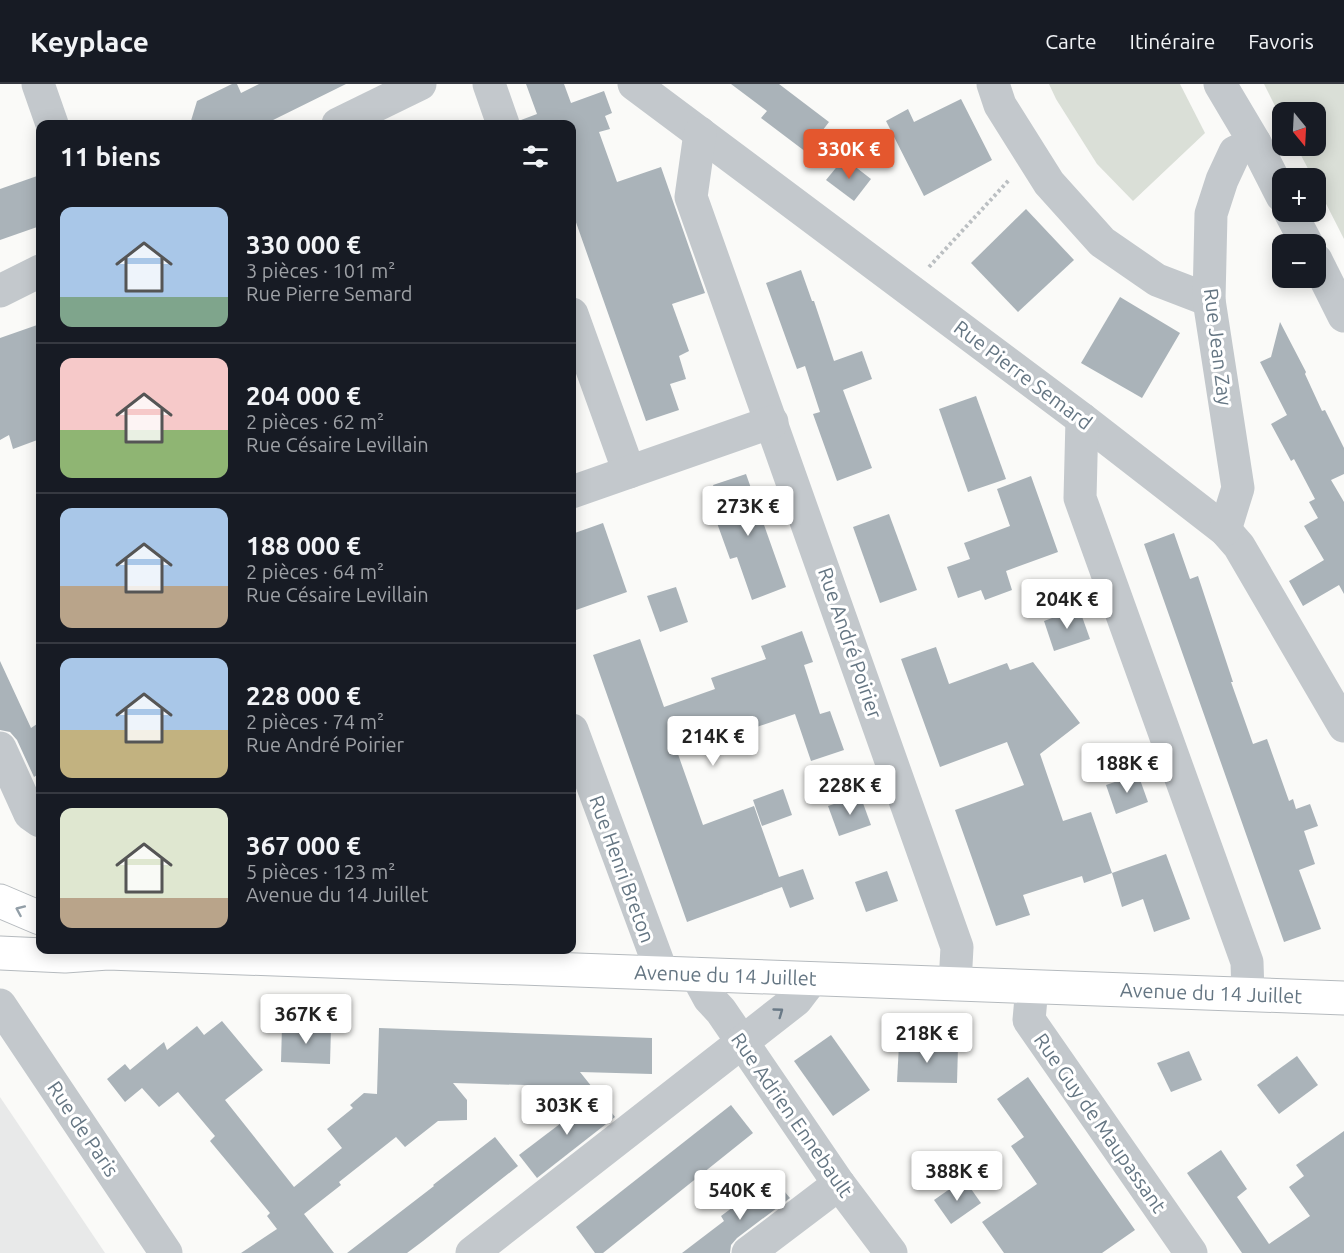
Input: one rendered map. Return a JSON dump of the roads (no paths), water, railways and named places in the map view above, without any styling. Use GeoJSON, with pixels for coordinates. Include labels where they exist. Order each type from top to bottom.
{"type":"FeatureCollection","features":[{"type":"Feature","properties":{"kind":"main road"},"geometry":{"type":"LineString","coordinates":[[0,901],[36,916]]}},
{"type":"Feature","properties":{"kind":"main road","name":"Avenue du 14 Juillet"},"geometry":{"type":"LineString","coordinates":[[0,953],[65,956],[81,954]]}},
{"type":"Feature","properties":{"kind":"main road","name":"Avenue du 14 Juillet"},"geometry":{"type":"LineString","coordinates":[[241,954],[333,956],[812,979],[1344,998]]}},
{"type":"Feature","properties":{"kind":"street"},"geometry":{"type":"LineString","coordinates":[[38,84],[51,120]]}},
{"type":"Feature","properties":{"kind":"street"},"geometry":{"type":"LineString","coordinates":[[346,120],[420,84]]}},
{"type":"Feature","properties":{"kind":"street"},"geometry":{"type":"LineString","coordinates":[[489,84],[502,120]]}},
{"type":"Feature","properties":{"kind":"street","name":"Rue Pierre Semard"},"geometry":{"type":"LineString","coordinates":[[634,84],[1082,419],[1225,530],[1239,546],[1344,726]]}},
{"type":"Feature","properties":{"kind":"street"},"geometry":{"type":"LineString","coordinates":[[993,84],[1000,105],[1049,183],[1102,242],[1157,280],[1209,300]]}},
{"type":"Feature","properties":{"kind":"street"},"geometry":{"type":"LineString","coordinates":[[1220,84],[1272,176]]}},
{"type":"Feature","properties":{"kind":"street","name":"Rue André Poirier"},"geometry":{"type":"LineString","coordinates":[[700,133],[691,197],[957,947],[955,984]]}},
{"type":"Feature","properties":{"kind":"street","name":"Rue Jean Zay"},"geometry":{"type":"LineString","coordinates":[[1225,530],[1238,488],[1209,300],[1211,214],[1222,180],[1235,152],[1255,143]]}},
{"type":"Feature","properties":{"kind":"street"},"geometry":{"type":"LineString","coordinates":[[0,291],[36,273]]}},
{"type":"Feature","properties":{"kind":"street"},"geometry":{"type":"LineString","coordinates":[[1326,280],[1344,316]]}},
{"type":"Feature","properties":{"kind":"street"},"geometry":{"type":"LineString","coordinates":[[576,325],[628,472]]}},
{"type":"Feature","properties":{"kind":"street"},"geometry":{"type":"LineString","coordinates":[[1082,419],[1080,498],[1247,962],[1248,994]]}},
{"type":"Feature","properties":{"kind":"street"},"geometry":{"type":"LineString","coordinates":[[576,491],[772,422]]}},
{"type":"Feature","properties":{"kind":"street","name":"Rue Henri Breton"},"geometry":{"type":"LineString","coordinates":[[576,741],[662,973]]}},
{"type":"Feature","properties":{"kind":"street"},"geometry":{"type":"LineString","coordinates":[[0,748],[30,814],[36,818]]}},
{"type":"Feature","properties":{"kind":"street","name":"Rue Adrien Ennebault"},"geometry":{"type":"LineString","coordinates":[[696,974],[709,998],[721,1011],[839,1184],[891,1253]]}},
{"type":"Feature","properties":{"kind":"street"},"geometry":{"type":"LineString","coordinates":[[472,1253],[796,1000],[812,979]]}},
{"type":"Feature","properties":{"kind":"street","name":"Rue Guy de Maupassant"},"geometry":{"type":"LineString","coordinates":[[1032,987],[1029,1020],[1191,1253]]}},
{"type":"Feature","properties":{"kind":"street","name":"Rue de Paris"},"geometry":{"type":"LineString","coordinates":[[0,1005],[166,1253]]}},
{"type":"Feature","properties":{"kind":"street"},"geometry":{"type":"LineString","coordinates":[[748,1253],[839,1184]]}}]}
